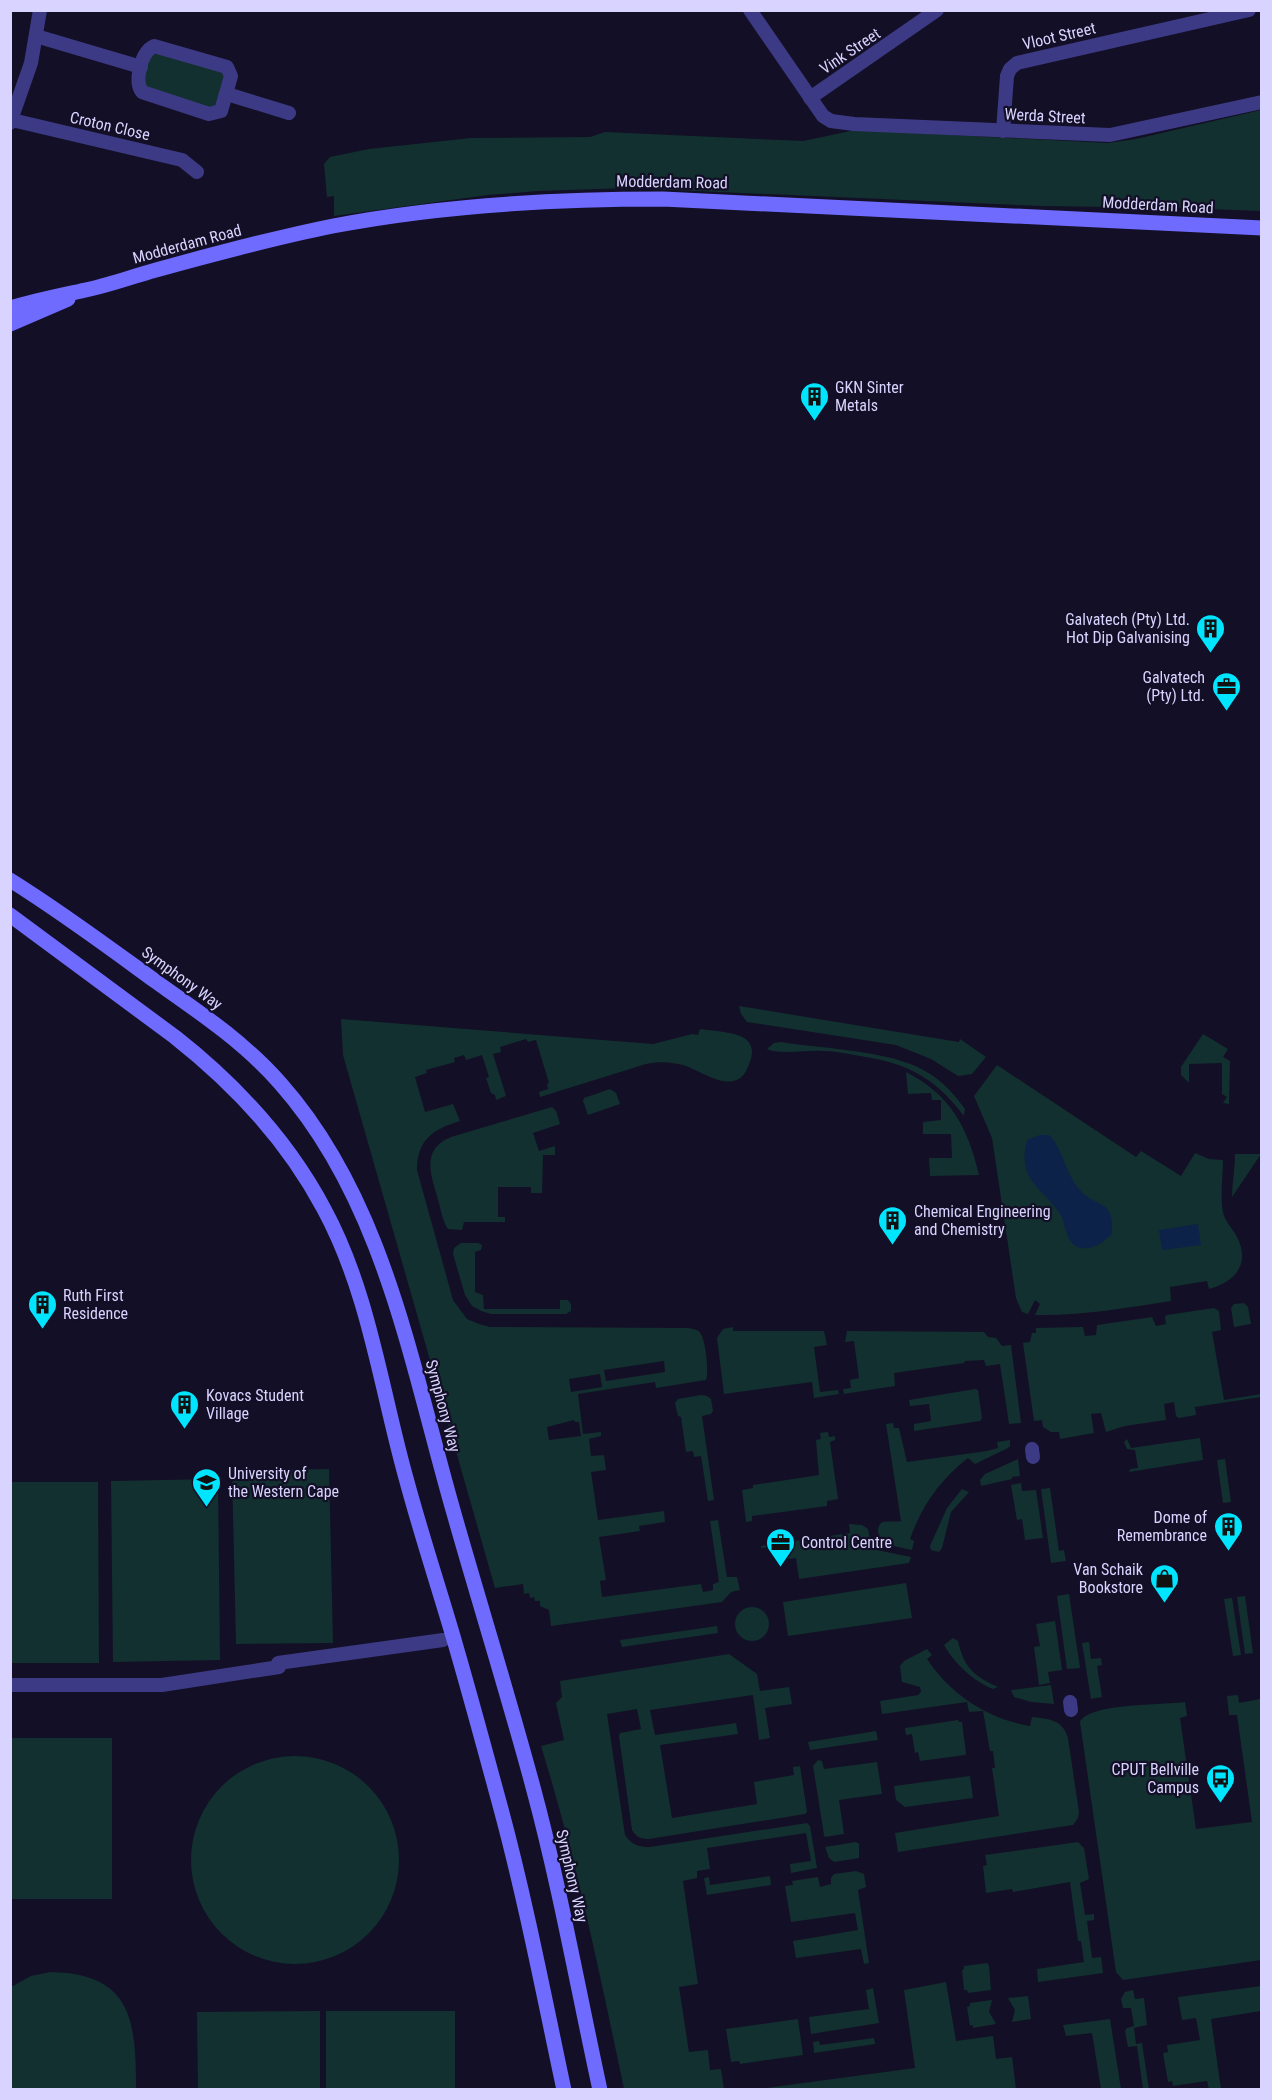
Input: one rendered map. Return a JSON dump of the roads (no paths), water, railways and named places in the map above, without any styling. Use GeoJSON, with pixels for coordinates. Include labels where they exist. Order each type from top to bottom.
{"type":"FeatureCollection","features":[{"type":"Feature","properties":{"kind":"main road","name":"Modderdam Road"},"geometry":{"type":"LineString","coordinates":[[10,308],[332,226],[427,212],[513,203],[663,199],[1262,228]]}},
{"type":"Feature","properties":{"kind":"main road","name":"Modderdam Road"},"geometry":{"type":"LineString","coordinates":[[10,324],[90,289]]}},
{"type":"Feature","properties":{"kind":"main road","name":"Symphony Way"},"geometry":{"type":"LineString","coordinates":[[10,880],[59,910],[243,1045],[281,1084],[309,1120],[335,1161],[362,1213],[409,1348],[533,1787],[600,2090]]}},
{"type":"Feature","properties":{"kind":"main road"},"geometry":{"type":"LineString","coordinates":[[10,915],[183,1043],[237,1091],[295,1162],[337,1234],[365,1316],[405,1476],[501,1808],[564,2090]]}},
{"type":"Feature","properties":{"kind":"street"},"geometry":{"type":"LineString","coordinates":[[11,122],[27,79],[40,10]]}},
{"type":"Feature","properties":{"kind":"street"},"geometry":{"type":"LineString","coordinates":[[750,10],[810,98]]}},
{"type":"Feature","properties":{"kind":"street","name":"Vink Street"},"geometry":{"type":"LineString","coordinates":[[810,98],[937,10]]}},
{"type":"Feature","properties":{"kind":"street","name":"Vloot Street"},"geometry":{"type":"LineString","coordinates":[[1003,131],[1006,76],[1017,63],[1249,10]]}},
{"type":"Feature","properties":{"kind":"street"},"geometry":{"type":"LineString","coordinates":[[36,36],[141,67]]}},
{"type":"Feature","properties":{"kind":"street"},"geometry":{"type":"LineString","coordinates":[[154,46],[224,65],[231,73],[227,94],[223,108],[214,114],[146,95],[138,84],[146,53],[154,46]]}},
{"type":"Feature","properties":{"kind":"street"},"geometry":{"type":"LineString","coordinates":[[227,94],[289,113]]}},
{"type":"Feature","properties":{"kind":"street","name":"Werda Street"},"geometry":{"type":"LineString","coordinates":[[810,98],[825,118],[854,124],[1110,135],[1262,102]]}},
{"type":"Feature","properties":{"kind":"street","name":"Croton Close"},"geometry":{"type":"LineString","coordinates":[[11,122],[183,160],[197,172]]}},
{"type":"Feature","properties":{"kind":"street"},"geometry":{"type":"LineString","coordinates":[[10,1685],[162,1685],[279,1667],[278,1663],[443,1640]]}},
{"type":"Feature","properties":{"kind":"water"},"geometry":{"type":"Polygon","coordinates":[[[1040,1135],[1049,1135],[1074,1183],[1085,1195],[1103,1205],[1110,1214],[1112,1234],[1098,1245],[1081,1248],[1071,1242],[1059,1212],[1027,1173],[1025,1153],[1027,1140],[1040,1135]]]}},
{"type":"Feature","properties":{"kind":"water"},"geometry":{"type":"Polygon","coordinates":[[[1198,1224],[1201,1245],[1162,1250],[1159,1230],[1198,1224]]]}},
{"type":"Feature","properties":{"kind":"place","name":"GKN Sinter Metals"},"geometry":{"type":"Point","coordinates":[814,422]}},
{"type":"Feature","properties":{"kind":"place","name":"Galvatech (Pty) Ltd. Hot Dip Galvanising"},"geometry":{"type":"Point","coordinates":[1211,654]}},
{"type":"Feature","properties":{"kind":"place","name":"Galvatech (Pty) Ltd."},"geometry":{"type":"Point","coordinates":[1226,712]}},
{"type":"Feature","properties":{"kind":"place","name":"Chemical Engineering and Chemistry"},"geometry":{"type":"Point","coordinates":[893,1246]}},
{"type":"Feature","properties":{"kind":"place","name":"Ruth First Residence"},"geometry":{"type":"Point","coordinates":[42,1330]}},
{"type":"Feature","properties":{"kind":"place","name":"Kovacs Student Village"},"geometry":{"type":"Point","coordinates":[185,1430]}},
{"type":"Feature","properties":{"kind":"place","name":"University of the Western Cape"},"geometry":{"type":"Point","coordinates":[207,1508]}},
{"type":"Feature","properties":{"kind":"place","name":"Dome of Remembrance"},"geometry":{"type":"Point","coordinates":[1228,1552]}},
{"type":"Feature","properties":{"kind":"place","name":"Control Centre"},"geometry":{"type":"Point","coordinates":[780,1568]}},
{"type":"Feature","properties":{"kind":"place","name":"Van Schaik Bookstore"},"geometry":{"type":"Point","coordinates":[1164,1604]}},
{"type":"Feature","properties":{"kind":"place","name":"CPUT Bellville Campus"},"geometry":{"type":"Point","coordinates":[1220,1804]}}]}
